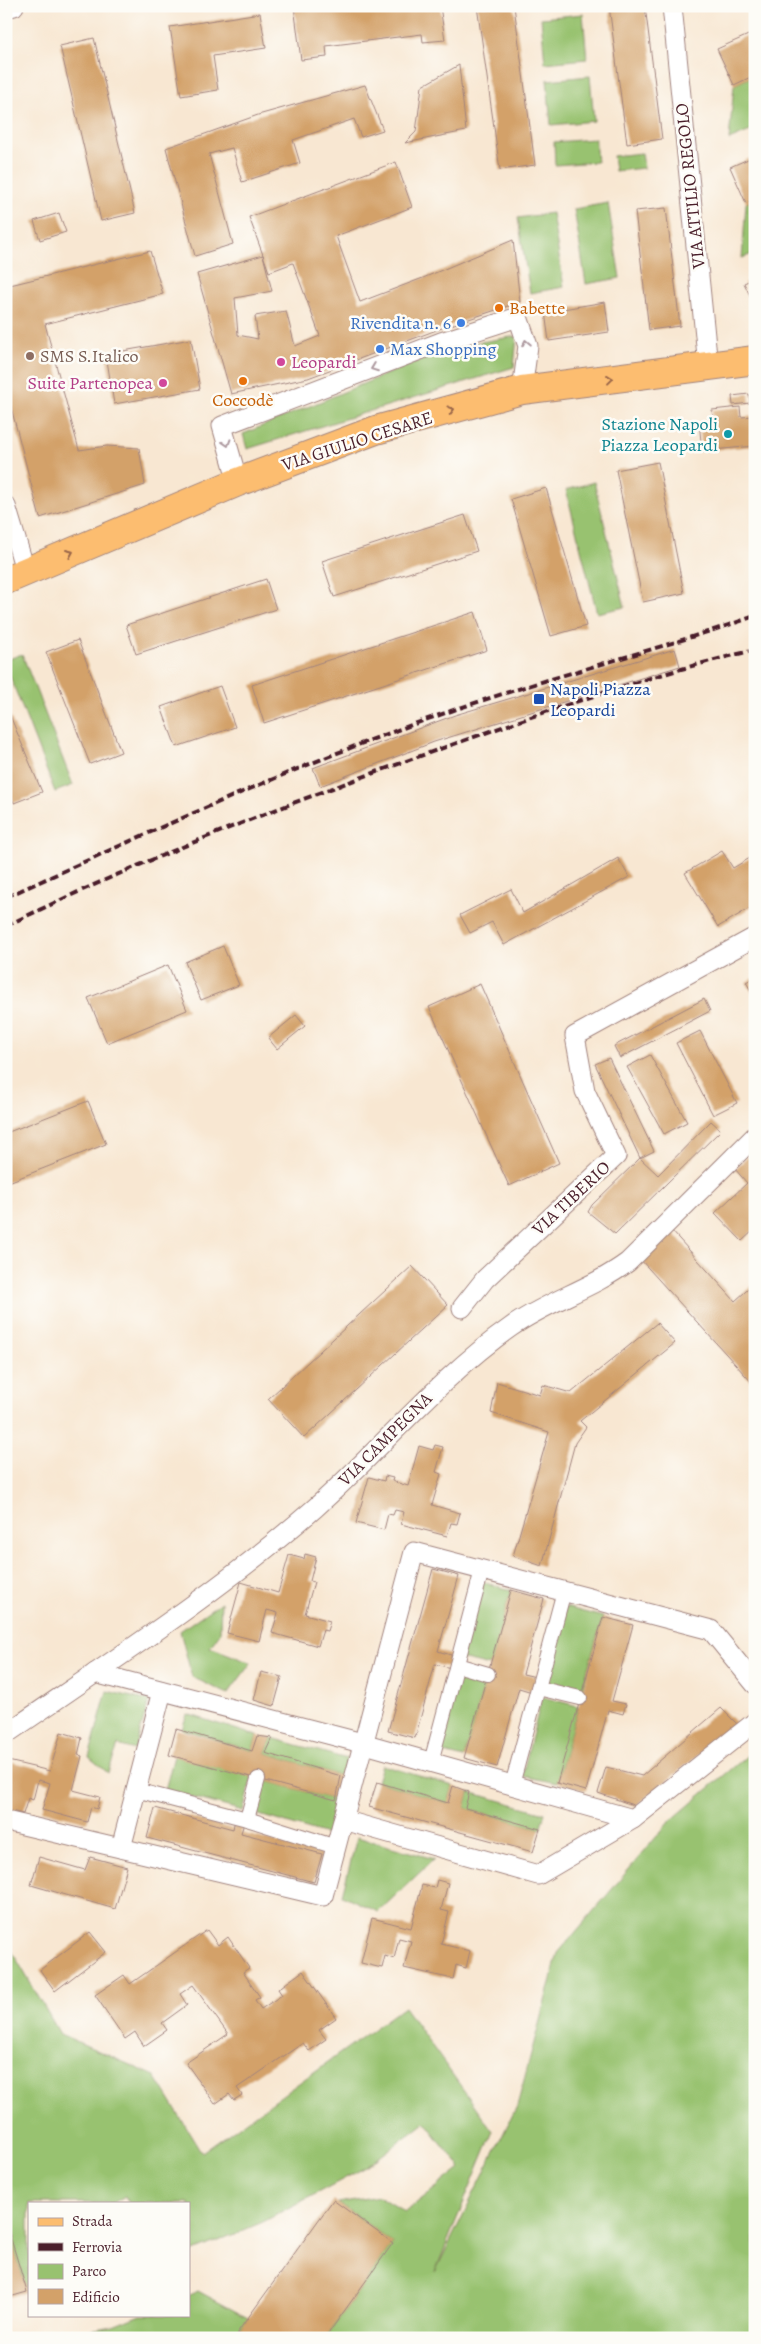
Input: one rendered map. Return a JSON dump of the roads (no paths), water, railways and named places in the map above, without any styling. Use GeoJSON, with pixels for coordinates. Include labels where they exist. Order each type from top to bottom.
{"type":"FeatureCollection","features":[{"type":"Feature","properties":{"kind":"main road","name":"VIA GIULIO CESARE"},"geometry":{"type":"LineString","coordinates":[[16,577],[238,482],[376,430],[522,390],[755,360]]}},
{"type":"Feature","properties":{"kind":"street"},"geometry":{"type":"LineString","coordinates":[[6,8],[14,6]]}},
{"type":"Feature","properties":{"kind":"street","name":"VIA ATTILIO REGOLO"},"geometry":{"type":"LineString","coordinates":[[672,6],[708,366]]}},
{"type":"Feature","properties":{"kind":"street"},"geometry":{"type":"LineString","coordinates":[[238,482],[222,426],[441,342],[518,317],[528,346],[522,390]]}},
{"type":"Feature","properties":{"kind":"street"},"geometry":{"type":"LineString","coordinates":[[6,506],[16,577]]}},
{"type":"Feature","properties":{"kind":"street","name":"VIA TIBERIO"},"geometry":{"type":"LineString","coordinates":[[462,1308],[485,1279],[616,1156],[585,1091],[575,1036],[755,937]]}},
{"type":"Feature","properties":{"kind":"street","name":"VIA CAMPEGNA"},"geometry":{"type":"LineString","coordinates":[[6,1734],[203,1598],[314,1509],[444,1380],[512,1326],[612,1274],[628,1262],[755,1136]]}},
{"type":"Feature","properties":{"kind":"street"},"geometry":{"type":"LineString","coordinates":[[6,1821],[323,1896],[414,1552],[711,1630],[755,1684]]}},
{"type":"Feature","properties":{"kind":"street"},"geometry":{"type":"LineString","coordinates":[[430,1762],[482,1570]]}},
{"type":"Feature","properties":{"kind":"street"},"geometry":{"type":"LineString","coordinates":[[512,1785],[564,1591]]}},
{"type":"Feature","properties":{"kind":"street"},"geometry":{"type":"LineString","coordinates":[[456,1664],[488,1674]]}},
{"type":"Feature","properties":{"kind":"street"},"geometry":{"type":"LineString","coordinates":[[95,1673],[362,1743],[633,1819]]}},
{"type":"Feature","properties":{"kind":"street"},"geometry":{"type":"LineString","coordinates":[[538,1688],[580,1698]]}},
{"type":"Feature","properties":{"kind":"street"},"geometry":{"type":"LineString","coordinates":[[121,1848],[162,1690]]}},
{"type":"Feature","properties":{"kind":"street"},"geometry":{"type":"LineString","coordinates":[[343,1820],[538,1875],[633,1819],[755,1722]]}},
{"type":"Feature","properties":{"kind":"street"},"geometry":{"type":"LineString","coordinates":[[247,1819],[258,1779]]}},
{"type":"Feature","properties":{"kind":"street"},"geometry":{"type":"LineString","coordinates":[[136,1790],[247,1819],[336,1847]]}},
{"type":"Feature","properties":{"kind":"railway"},"geometry":{"type":"LineString","coordinates":[[6,897],[282,775],[394,731],[489,698],[680,641],[755,616]]}},
{"type":"Feature","properties":{"kind":"railway"},"geometry":{"type":"LineString","coordinates":[[6,926],[165,854],[383,770],[595,696],[675,671],[755,650]]}},
{"type":"Feature","properties":{"kind":"place","name":"Babette"},"geometry":{"type":"Point","coordinates":[499,308]}},
{"type":"Feature","properties":{"kind":"place","name":"Rivendita n. 6"},"geometry":{"type":"Point","coordinates":[461,323]}},
{"type":"Feature","properties":{"kind":"place","name":"Max Shopping"},"geometry":{"type":"Point","coordinates":[380,349]}},
{"type":"Feature","properties":{"kind":"place","name":"SMS S.Italico"},"geometry":{"type":"Point","coordinates":[30,356]}},
{"type":"Feature","properties":{"kind":"place","name":"Leopardi"},"geometry":{"type":"Point","coordinates":[281,362]}},
{"type":"Feature","properties":{"kind":"place","name":"Coccodè"},"geometry":{"type":"Point","coordinates":[243,381]}},
{"type":"Feature","properties":{"kind":"place","name":"Suite Partenopea"},"geometry":{"type":"Point","coordinates":[163,383]}},
{"type":"Feature","properties":{"kind":"place","name":"Stazione Napoli Piazza Leopardi"},"geometry":{"type":"Point","coordinates":[728,434]}},
{"type":"Feature","properties":{"kind":"place","name":"Napoli Piazza Leopardi"},"geometry":{"type":"Point","coordinates":[539,699]}}]}
